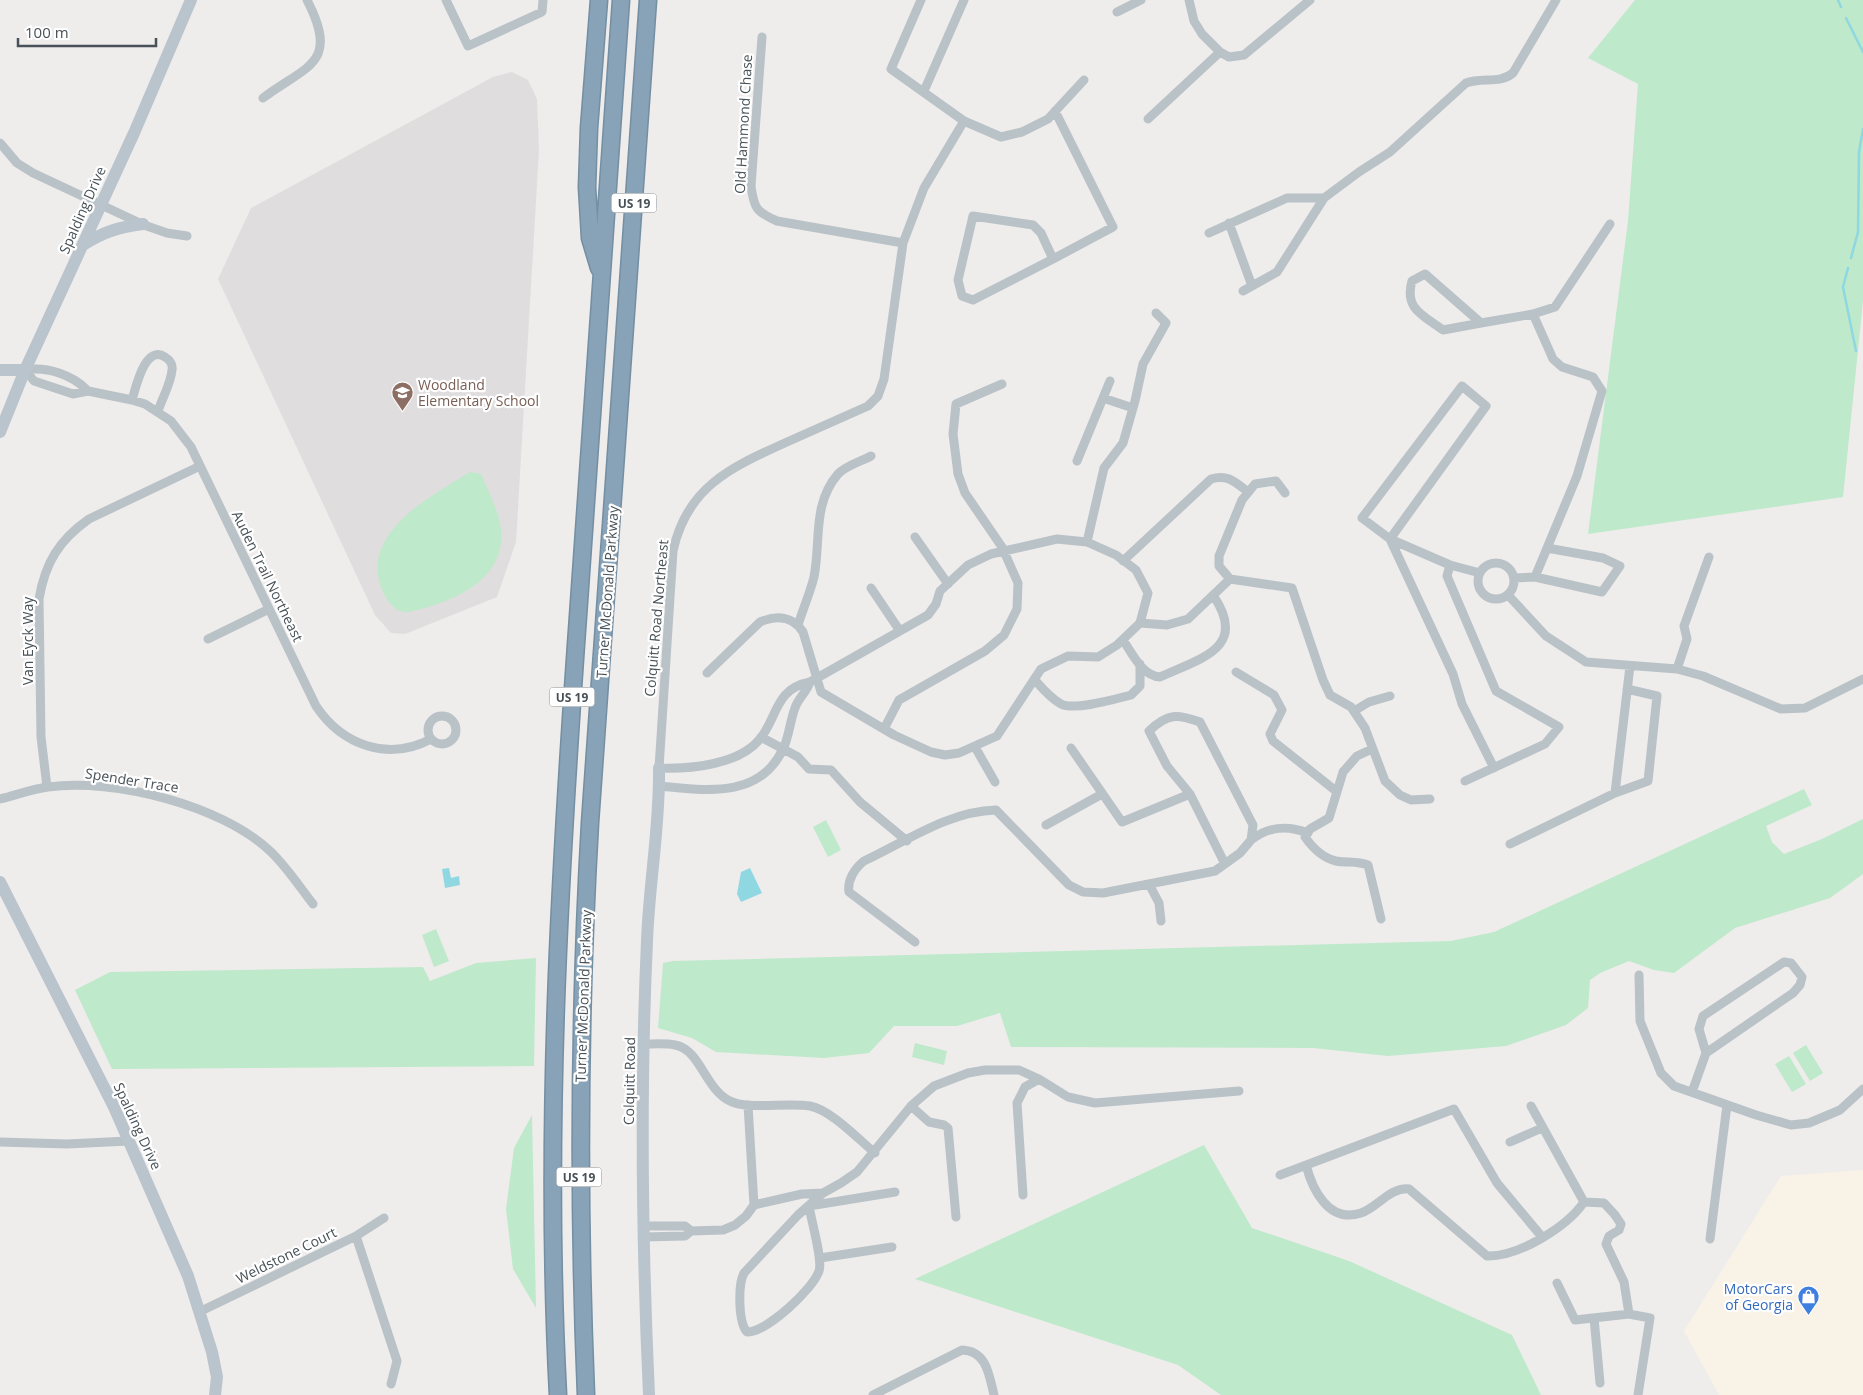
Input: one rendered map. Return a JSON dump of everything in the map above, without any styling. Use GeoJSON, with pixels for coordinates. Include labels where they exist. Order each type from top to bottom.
{"type":"FeatureCollection","features":[{"type":"Feature","properties":{"kind":"highway"},"geometry":{"type":"LineString","coordinates":[[599,0],[589,128],[587,188],[590,238],[602,278]]}},
{"type":"Feature","properties":{"kind":"highway","name":"Turner McDonald Parkway"},"geometry":{"type":"LineString","coordinates":[[558,1395],[552,1165],[556,958],[621,0]]}},
{"type":"Feature","properties":{"kind":"highway","name":"Turner McDonald Parkway"},"geometry":{"type":"LineString","coordinates":[[586,1395],[579,1166],[583,958],[591,814],[648,0]]}},
{"type":"Feature","properties":{"kind":"street","name":"Spalding Drive"},"geometry":{"type":"LineString","coordinates":[[0,432],[25,370],[102,204],[191,0]]}},
{"type":"Feature","properties":{"kind":"street"},"geometry":{"type":"LineString","coordinates":[[263,98],[301,74],[310,66],[318,54],[320,32],[306,0]]}},
{"type":"Feature","properties":{"kind":"street"},"geometry":{"type":"LineString","coordinates":[[446,0],[468,46],[542,12],[543,0]]}},
{"type":"Feature","properties":{"kind":"street"},"geometry":{"type":"LineString","coordinates":[[921,0],[891,69],[964,121],[1001,137],[1022,132],[1048,118],[1084,80]]}},
{"type":"Feature","properties":{"kind":"street"},"geometry":{"type":"LineString","coordinates":[[924,91],[964,0]]}},
{"type":"Feature","properties":{"kind":"street"},"geometry":{"type":"LineString","coordinates":[[1117,12],[1141,0]]}},
{"type":"Feature","properties":{"kind":"street"},"geometry":{"type":"LineString","coordinates":[[1189,0],[1194,21],[1202,34],[1220,52],[1229,57],[1244,55],[1310,0]]}},
{"type":"Feature","properties":{"kind":"street"},"geometry":{"type":"LineString","coordinates":[[1243,291],[1277,272],[1324,198],[1358,172],[1390,152],[1466,83],[1474,80],[1504,79],[1514,73],[1556,0]]}},
{"type":"Feature","properties":{"kind":"street","name":"Old Hammond Chase"},"geometry":{"type":"LineString","coordinates":[[762,36],[751,186],[753,202],[760,214],[777,220],[903,243]]}},
{"type":"Feature","properties":{"kind":"street"},"geometry":{"type":"LineString","coordinates":[[1148,119],[1220,52]]}},
{"type":"Feature","properties":{"kind":"street"},"geometry":{"type":"LineString","coordinates":[[1052,258],[1041,233],[1032,225],[973,216],[958,280],[962,296],[973,300],[1113,227],[1055,111]]}},
{"type":"Feature","properties":{"kind":"street","name":"Colquitt Road Northeast"},"geometry":{"type":"LineString","coordinates":[[659,768],[674,551],[677,532],[686,513],[703,491],[738,464],[868,406],[878,396],[884,379],[903,243],[924,188],[964,121]]}},
{"type":"Feature","properties":{"kind":"street"},"geometry":{"type":"LineString","coordinates":[[0,143],[17,163],[33,173],[143,224],[167,233],[187,236]]}},
{"type":"Feature","properties":{"kind":"street"},"geometry":{"type":"LineString","coordinates":[[1209,233],[1288,198],[1324,198]]}},
{"type":"Feature","properties":{"kind":"street"},"geometry":{"type":"LineString","coordinates":[[1229,223],[1252,286]]}},
{"type":"Feature","properties":{"kind":"street"},"geometry":{"type":"LineString","coordinates":[[82,245],[102,233],[118,227],[143,224]]}},
{"type":"Feature","properties":{"kind":"street"},"geometry":{"type":"LineString","coordinates":[[1481,323],[1425,274],[1412,281],[1408,293],[1412,307],[1443,330],[1533,314],[1555,307],[1610,224]]}},
{"type":"Feature","properties":{"kind":"street"},"geometry":{"type":"LineString","coordinates":[[1087,542],[1104,468],[1123,443],[1143,364],[1166,323],[1156,313]]}},
{"type":"Feature","properties":{"kind":"street"},"geometry":{"type":"LineString","coordinates":[[1533,314],[1553,359],[1562,367],[1593,377],[1602,391],[1577,476],[1534,577]]}},
{"type":"Feature","properties":{"kind":"street"},"geometry":{"type":"LineString","coordinates":[[132,400],[146,360],[154,355],[164,356],[170,362],[172,372],[158,411]]}},
{"type":"Feature","properties":{"kind":"street","name":"Auden Trail Northeast"},"geometry":{"type":"LineString","coordinates":[[25,370],[40,368],[78,381],[88,391]]}},
{"type":"Feature","properties":{"kind":"street"},"geometry":{"type":"LineString","coordinates":[[0,370],[25,370]]}},
{"type":"Feature","properties":{"kind":"street","name":"Auden Trail Northeast"},"geometry":{"type":"LineString","coordinates":[[25,370],[34,380],[72,394],[88,391],[132,400],[158,411],[183,434],[316,706],[336,731],[357,743],[381,750],[407,749],[432,739]]}},
{"type":"Feature","properties":{"kind":"street"},"geometry":{"type":"LineString","coordinates":[[1077,461],[1110,381]]}},
{"type":"Feature","properties":{"kind":"street"},"geometry":{"type":"LineString","coordinates":[[884,729],[899,700],[986,652],[1004,635],[1017,609],[1018,583],[1004,551],[966,493],[958,474],[953,434],[956,404],[1002,384]]}},
{"type":"Feature","properties":{"kind":"street"},"geometry":{"type":"LineString","coordinates":[[1390,539],[1486,406],[1462,386],[1362,518],[1390,539],[1450,565],[1480,573]]}},
{"type":"Feature","properties":{"kind":"street"},"geometry":{"type":"LineString","coordinates":[[1103,398],[1133,408]]}},
{"type":"Feature","properties":{"kind":"street"},"geometry":{"type":"LineString","coordinates":[[798,625],[814,577],[818,545],[818,518],[826,492],[839,473],[871,456]]}},
{"type":"Feature","properties":{"kind":"street","name":"Van Eyck Way"},"geometry":{"type":"LineString","coordinates":[[47,787],[43,769],[41,725],[39,599],[43,578],[50,559],[60,543],[74,529],[89,519],[200,466]]}},
{"type":"Feature","properties":{"kind":"street"},"geometry":{"type":"LineString","coordinates":[[1124,561],[1211,479],[1222,476],[1230,478],[1248,492]]}},
{"type":"Feature","properties":{"kind":"street"},"geometry":{"type":"LineString","coordinates":[[1285,493],[1276,481],[1255,484],[1242,500],[1219,556],[1219,566],[1230,579],[1292,588],[1323,680],[1330,695],[1351,707],[1354,711],[1364,728],[1385,781],[1400,795],[1412,800],[1430,799]]}},
{"type":"Feature","properties":{"kind":"street"},"geometry":{"type":"LineString","coordinates":[[915,537],[948,584]]}},
{"type":"Feature","properties":{"kind":"street"},"geometry":{"type":"LineString","coordinates":[[659,768],[676,768],[731,759],[749,749],[761,737],[777,704],[788,692],[801,684],[813,680],[928,615],[936,604],[940,591],[968,565],[991,554],[1058,539],[1087,542],[1124,561],[1136,570],[1148,593],[1140,623],[1122,640],[1098,657],[1068,656],[1052,662],[1041,669],[996,736],[959,753],[931,752],[884,729],[820,692],[813,680],[807,642],[798,625],[791,620],[777,617],[760,622],[707,673]]}},
{"type":"Feature","properties":{"kind":"street"},"geometry":{"type":"LineString","coordinates":[[1390,539],[1453,674],[1462,704],[1494,768]]}},
{"type":"Feature","properties":{"kind":"street"},"geometry":{"type":"LineString","coordinates":[[1514,578],[1534,577],[1602,592],[1620,566],[1603,558],[1547,548]]}},
{"type":"Feature","properties":{"kind":"street"},"geometry":{"type":"LineString","coordinates":[[1677,669],[1687,639],[1684,626],[1709,557]]}},
{"type":"Feature","properties":{"kind":"street"},"geometry":{"type":"LineString","coordinates":[[1496,563],[1510,569],[1514,578],[1514,587],[1508,595],[1498,600],[1483,594],[1478,584],[1480,573],[1487,566],[1496,563]]}},
{"type":"Feature","properties":{"kind":"street"},"geometry":{"type":"LineString","coordinates":[[1450,565],[1447,576],[1496,692],[1559,728],[1545,744],[1465,781]]}},
{"type":"Feature","properties":{"kind":"street"},"geometry":{"type":"LineString","coordinates":[[1140,623],[1167,625],[1188,619],[1230,579]]}},
{"type":"Feature","properties":{"kind":"street"},"geometry":{"type":"LineString","coordinates":[[871,588],[900,631]]}},
{"type":"Feature","properties":{"kind":"street"},"geometry":{"type":"LineString","coordinates":[[1122,640],[1140,664],[1153,676],[1160,677],[1219,648],[1224,641],[1225,619],[1213,595]]}},
{"type":"Feature","properties":{"kind":"street"},"geometry":{"type":"LineString","coordinates":[[1508,595],[1546,636],[1586,662],[1677,669],[1702,676],[1781,709],[1805,708],[1863,679]]}},
{"type":"Feature","properties":{"kind":"street"},"geometry":{"type":"LineString","coordinates":[[208,640],[268,609]]}},
{"type":"Feature","properties":{"kind":"street"},"geometry":{"type":"LineString","coordinates":[[1034,679],[1060,704],[1067,706],[1085,705],[1131,695],[1137,691],[1140,686],[1140,664]]}},
{"type":"Feature","properties":{"kind":"street"},"geometry":{"type":"LineString","coordinates":[[1615,793],[1630,666]]}},
{"type":"Feature","properties":{"kind":"street"},"geometry":{"type":"LineString","coordinates":[[1236,672],[1274,695],[1282,710],[1270,734],[1272,741],[1336,791]]}},
{"type":"Feature","properties":{"kind":"street"},"geometry":{"type":"LineString","coordinates":[[659,786],[712,790],[740,787],[754,780],[768,770],[784,749],[799,698],[808,689],[813,680]]}},
{"type":"Feature","properties":{"kind":"street"},"geometry":{"type":"LineString","coordinates":[[1510,844],[1615,793],[1648,781],[1657,696],[1627,689]]}},
{"type":"Feature","properties":{"kind":"street"},"geometry":{"type":"LineString","coordinates":[[1354,711],[1369,702],[1390,696]]}},
{"type":"Feature","properties":{"kind":"street"},"geometry":{"type":"LineString","coordinates":[[1225,864],[1190,794],[1167,766],[1150,731],[1162,719],[1181,716],[1200,722],[1253,825],[1251,840]]}},
{"type":"Feature","properties":{"kind":"street"},"geometry":{"type":"LineString","coordinates":[[761,737],[798,757],[809,769],[831,770],[860,802],[907,841]]}},
{"type":"Feature","properties":{"kind":"street"},"geometry":{"type":"LineString","coordinates":[[975,747],[995,782]]}},
{"type":"Feature","properties":{"kind":"street"},"geometry":{"type":"LineString","coordinates":[[1071,748],[1122,822],[1190,794]]}},
{"type":"Feature","properties":{"kind":"street"},"geometry":{"type":"LineString","coordinates":[[1372,749],[1357,756],[1343,772],[1329,818],[1305,837],[1314,850],[1335,861],[1358,862],[1368,865],[1381,919]]}},
{"type":"Feature","properties":{"kind":"street","name":"Colquitt Road"},"geometry":{"type":"LineString","coordinates":[[649,1395],[643,1231],[644,1044],[647,941],[659,768]]}},
{"type":"Feature","properties":{"kind":"street","name":"Spender Trace"},"geometry":{"type":"LineString","coordinates":[[0,799],[47,787],[76,786],[129,791],[186,803],[244,831],[270,851],[313,904]]}},
{"type":"Feature","properties":{"kind":"street"},"geometry":{"type":"LineString","coordinates":[[1046,825],[1102,794]]}},
{"type":"Feature","properties":{"kind":"street"},"geometry":{"type":"LineString","coordinates":[[915,942],[848,889],[849,881],[858,866],[966,814],[996,810],[1068,885],[1083,892],[1103,893],[1215,871],[1240,853],[1259,833],[1275,827],[1294,828],[1308,833]]}},
{"type":"Feature","properties":{"kind":"street","name":"Spalding Drive"},"geometry":{"type":"LineString","coordinates":[[0,882],[114,1107],[188,1276],[215,1369],[215,1395]]}},
{"type":"Feature","properties":{"kind":"street"},"geometry":{"type":"LineString","coordinates":[[1149,884],[1159,903],[1161,921]]}},
{"type":"Feature","properties":{"kind":"street"},"geometry":{"type":"LineString","coordinates":[[1692,1092],[1706,1053],[1793,993],[1800,985],[1802,977],[1791,963],[1784,962],[1703,1016],[1698,1029],[1706,1053]]}},
{"type":"Feature","properties":{"kind":"street"},"geometry":{"type":"LineString","coordinates":[[1639,974],[1640,1021],[1662,1073],[1674,1086],[1778,1122],[1792,1125],[1809,1123],[1840,1110],[1863,1089]]}},
{"type":"Feature","properties":{"kind":"street"},"geometry":{"type":"LineString","coordinates":[[644,1044],[678,1046],[692,1054],[718,1094],[731,1102],[748,1105],[810,1106],[823,1111],[875,1153]]}},
{"type":"Feature","properties":{"kind":"street"},"geometry":{"type":"LineString","coordinates":[[809,1206],[820,1258],[819,1271],[812,1282],[779,1317],[759,1329],[747,1332],[742,1321],[740,1281],[744,1273],[798,1215],[824,1192],[857,1172],[875,1153],[911,1106],[934,1086],[968,1073],[985,1070],[1020,1070],[1039,1079],[1068,1098],[1095,1103],[1239,1091]]}},
{"type":"Feature","properties":{"kind":"street"},"geometry":{"type":"LineString","coordinates":[[1023,1195],[1017,1103],[1025,1087],[1039,1079]]}},
{"type":"Feature","properties":{"kind":"street"},"geometry":{"type":"LineString","coordinates":[[643,1231],[684,1226],[691,1231],[723,1230],[735,1225],[746,1216],[754,1205],[748,1105]]}},
{"type":"Feature","properties":{"kind":"street"},"geometry":{"type":"LineString","coordinates":[[1710,1239],[1728,1105]]}},
{"type":"Feature","properties":{"kind":"street"},"geometry":{"type":"LineString","coordinates":[[911,1106],[929,1122],[944,1124],[948,1128],[956,1217]]}},
{"type":"Feature","properties":{"kind":"street"},"geometry":{"type":"LineString","coordinates":[[1531,1106],[1584,1202]]}},
{"type":"Feature","properties":{"kind":"street"},"geometry":{"type":"LineString","coordinates":[[1280,1175],[1454,1108],[1497,1183],[1542,1237]]}},
{"type":"Feature","properties":{"kind":"street"},"geometry":{"type":"LineString","coordinates":[[1510,1142],[1542,1128]]}},
{"type":"Feature","properties":{"kind":"street"},"geometry":{"type":"LineString","coordinates":[[0,1142],[67,1144],[128,1141]]}},
{"type":"Feature","properties":{"kind":"street"},"geometry":{"type":"LineString","coordinates":[[1306,1164],[1312,1186],[1320,1200],[1337,1212],[1360,1213],[1399,1188],[1409,1189],[1487,1256],[1511,1254],[1542,1237],[1578,1210],[1584,1202]]}},
{"type":"Feature","properties":{"kind":"street"},"geometry":{"type":"LineString","coordinates":[[754,1205],[802,1194],[824,1192]]}},
{"type":"Feature","properties":{"kind":"street"},"geometry":{"type":"LineString","coordinates":[[809,1206],[895,1192]]}},
{"type":"Feature","properties":{"kind":"street"},"geometry":{"type":"LineString","coordinates":[[1584,1202],[1604,1203],[1616,1215],[1621,1224],[1619,1230],[1606,1240],[1624,1282],[1629,1314]]}},
{"type":"Feature","properties":{"kind":"street","name":"Weldstone Court"},"geometry":{"type":"LineString","coordinates":[[199,1312],[356,1236],[384,1218]]}},
{"type":"Feature","properties":{"kind":"street"},"geometry":{"type":"LineString","coordinates":[[356,1236],[397,1361],[391,1384]]}},
{"type":"Feature","properties":{"kind":"street"},"geometry":{"type":"LineString","coordinates":[[820,1258],[892,1247]]}},
{"type":"Feature","properties":{"kind":"street"},"geometry":{"type":"LineString","coordinates":[[1556,1283],[1575,1320],[1629,1314],[1650,1318],[1638,1395]]}},
{"type":"Feature","properties":{"kind":"street"},"geometry":{"type":"LineString","coordinates":[[1594,1318],[1600,1383]]}},
{"type":"Feature","properties":{"kind":"street"},"geometry":{"type":"LineString","coordinates":[[873,1395],[962,1350],[979,1354],[985,1362],[994,1395]]}},
{"type":"Feature","properties":{"kind":"shaded area","name":"Woodland Elementary School"},"geometry":{"type":"Polygon","coordinates":[[[512,72],[528,80],[537,99],[539,150],[516,542],[497,597],[405,634],[391,633],[375,615],[218,279],[251,208],[493,77],[512,72]]]}},
{"type":"Feature","properties":{"kind":"shaded area"},"geometry":{"type":"Polygon","coordinates":[[[1863,1170],[1863,1395],[1719,1395],[1684,1331],[1781,1176],[1863,1170]]]}},
{"type":"Feature","properties":{"kind":"green space"},"geometry":{"type":"Polygon","coordinates":[[[1635,0],[1863,0],[1863,301],[1843,497],[1588,534],[1628,221],[1638,84],[1588,58],[1635,0]]]}},
{"type":"Feature","properties":{"kind":"green space"},"geometry":{"type":"Polygon","coordinates":[[[470,472],[481,474],[496,508],[500,525],[501,543],[498,556],[492,568],[474,586],[450,599],[425,608],[405,612],[394,608],[383,593],[380,584],[378,565],[382,547],[392,531],[405,516],[421,503],[470,472]]]}},
{"type":"Feature","properties":{"kind":"green space"},"geometry":{"type":"Polygon","coordinates":[[[1804,789],[1812,805],[1766,826],[1772,842],[1784,854],[1822,839],[1863,819],[1863,874],[1830,898],[1735,928],[1674,973],[1654,970],[1629,961],[1600,973],[1590,980],[1588,1008],[1566,1025],[1506,1046],[1388,1056],[1313,1048],[1011,1047],[1000,1013],[957,1026],[894,1026],[869,1053],[824,1058],[716,1052],[692,1038],[658,1028],[663,963],[673,961],[1451,941],[1494,932],[1804,789]]]}},
{"type":"Feature","properties":{"kind":"green space"},"geometry":{"type":"Polygon","coordinates":[[[826,820],[841,850],[828,857],[813,827],[826,820]]]}},
{"type":"Feature","properties":{"kind":"green space"},"geometry":{"type":"Polygon","coordinates":[[[436,929],[449,961],[434,967],[422,935],[436,929]]]}},
{"type":"Feature","properties":{"kind":"green space"},"geometry":{"type":"Polygon","coordinates":[[[536,958],[534,1066],[112,1069],[75,990],[110,972],[423,967],[430,981],[476,963],[536,958]]]}},
{"type":"Feature","properties":{"kind":"green space"},"geometry":{"type":"Polygon","coordinates":[[[915,1043],[947,1051],[944,1065],[912,1057],[915,1043]]]}},
{"type":"Feature","properties":{"kind":"green space"},"geometry":{"type":"Polygon","coordinates":[[[1806,1045],[1823,1073],[1810,1081],[1793,1053],[1806,1045]]]}},
{"type":"Feature","properties":{"kind":"green space"},"geometry":{"type":"Polygon","coordinates":[[[1789,1056],[1806,1084],[1792,1092],[1775,1064],[1789,1056]]]}},
{"type":"Feature","properties":{"kind":"green space"},"geometry":{"type":"Polygon","coordinates":[[[532,1115],[536,1308],[513,1269],[506,1209],[514,1148],[532,1115]]]}},
{"type":"Feature","properties":{"kind":"green space"},"geometry":{"type":"Polygon","coordinates":[[[1204,1145],[1252,1228],[1349,1261],[1512,1335],[1541,1395],[1221,1395],[1178,1365],[915,1279],[1204,1145]]]}},
{"type":"Feature","properties":{"kind":"water"},"geometry":{"type":"Polygon","coordinates":[[[449,868],[451,878],[459,876],[460,885],[445,888],[442,869],[449,868]]]}},
{"type":"Feature","properties":{"kind":"water"},"geometry":{"type":"Polygon","coordinates":[[[750,868],[762,893],[741,902],[737,894],[741,872],[750,868]]]}},
{"type":"Feature","properties":{"kind":"waterway"},"geometry":{"type":"LineString","coordinates":[[1838,0],[1841,7]]}},
{"type":"Feature","properties":{"kind":"waterway"},"geometry":{"type":"LineString","coordinates":[[1846,18],[1863,52]]}},
{"type":"Feature","properties":{"kind":"waterway"},"geometry":{"type":"LineString","coordinates":[[1851,258],[1858,232],[1859,152],[1863,129]]}},
{"type":"Feature","properties":{"kind":"waterway"},"geometry":{"type":"LineString","coordinates":[[1848,268],[1843,287],[1856,351]]}},
{"type":"Feature","properties":{"kind":"place","name":"Woodland Elementary School"},"geometry":{"type":"Point","coordinates":[402,411]}},
{"type":"Feature","properties":{"kind":"place","name":"MotorCars of Georgia"},"geometry":{"type":"Point","coordinates":[1809,1315]}}]}
